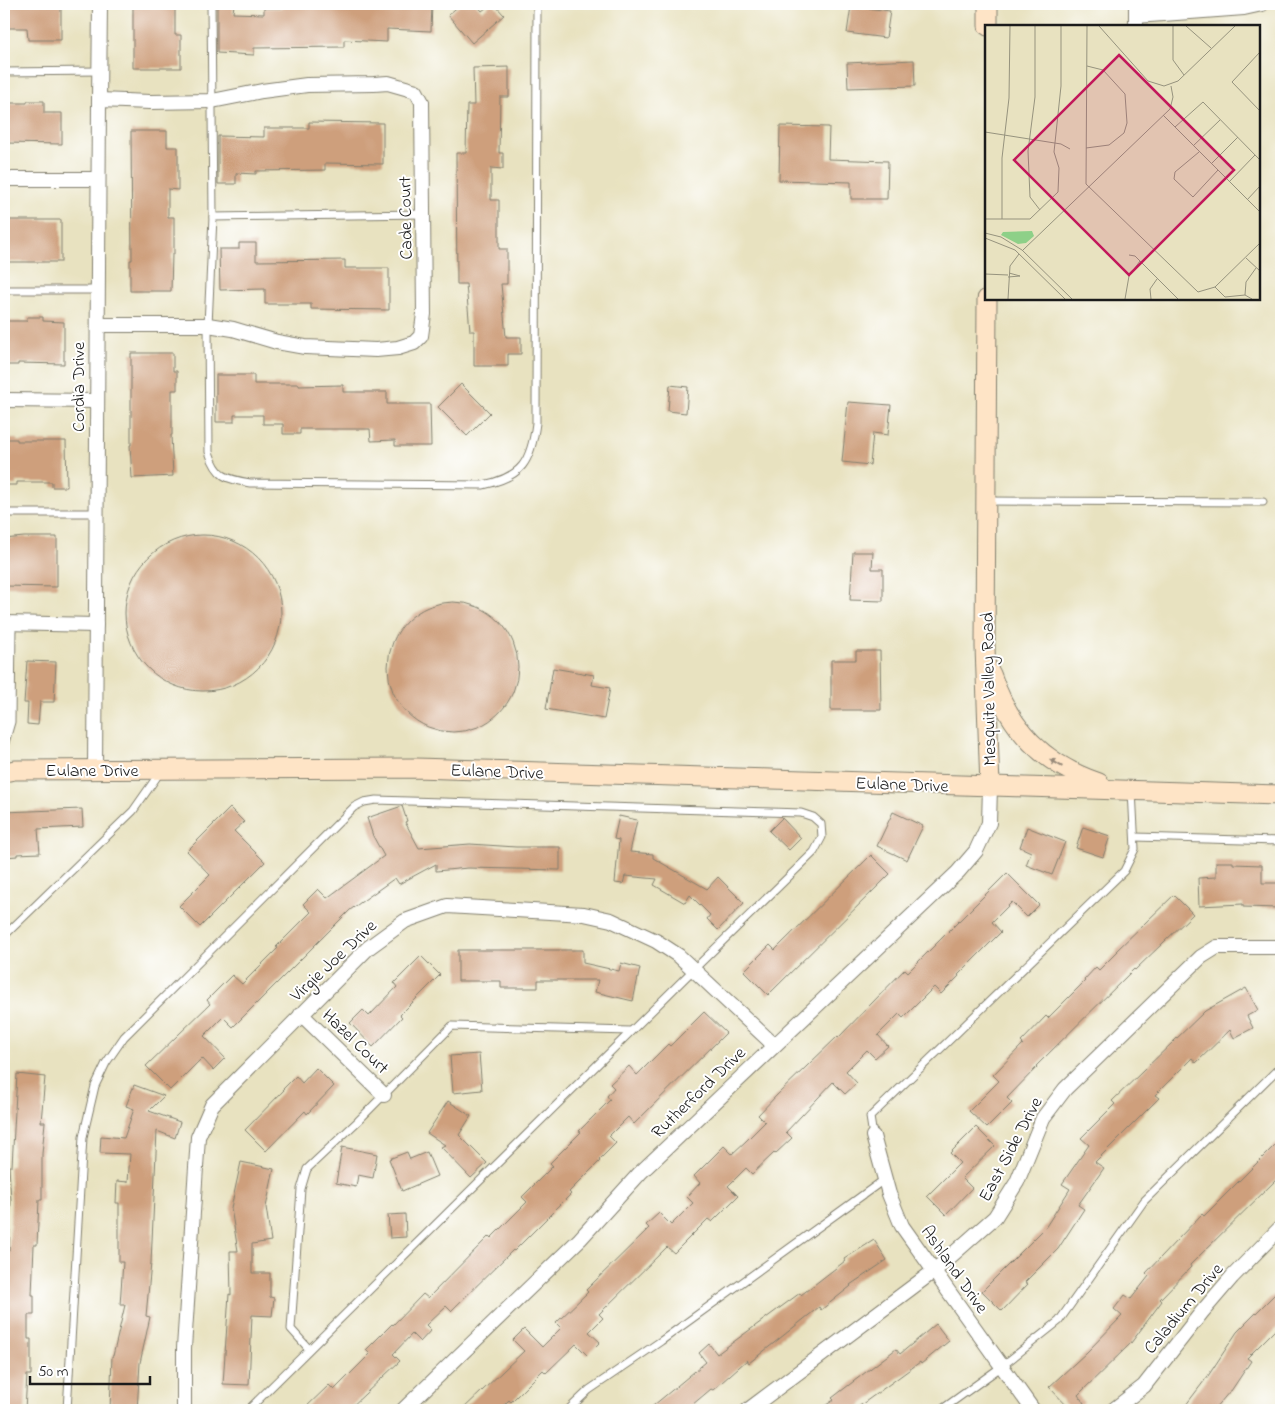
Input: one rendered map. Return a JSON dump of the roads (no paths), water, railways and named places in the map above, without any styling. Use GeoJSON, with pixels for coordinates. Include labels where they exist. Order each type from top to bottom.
{"type":"FeatureCollection","features":[{"type":"Feature","properties":{"kind":"street","name":"Cordia Drive"},"geometry":{"type":"LineString","coordinates":[[95,771],[100,4]]}},
{"type":"Feature","properties":{"kind":"street"},"geometry":{"type":"LineString","coordinates":[[988,4],[988,25]]}},
{"type":"Feature","properties":{"kind":"street"},"geometry":{"type":"LineString","coordinates":[[1136,15],[1244,8],[1262,4]]}},
{"type":"Feature","properties":{"kind":"street","name":"Cade Court"},"geometry":{"type":"LineString","coordinates":[[98,100],[150,102],[212,101],[307,85],[388,83],[416,91],[422,102],[424,314],[421,336],[414,343],[398,348],[376,350],[305,347],[277,342],[233,328],[208,325],[98,325]]}},
{"type":"Feature","properties":{"kind":"street"},"geometry":{"type":"LineString","coordinates":[[4,179],[98,179]]}},
{"type":"Feature","properties":{"kind":"street","name":"Mesquite Valley Road"},"geometry":{"type":"LineString","coordinates":[[987,300],[986,655],[990,787],[1281,795]]}},
{"type":"Feature","properties":{"kind":"street"},"geometry":{"type":"LineString","coordinates":[[4,400],[97,401]]}},
{"type":"Feature","properties":{"kind":"street"},"geometry":{"type":"LineString","coordinates":[[8,623],[96,625]]}},
{"type":"Feature","properties":{"kind":"street"},"geometry":{"type":"LineString","coordinates":[[986,655],[1001,699],[1013,721],[1049,760],[1077,776],[1124,790]]}},
{"type":"Feature","properties":{"kind":"street","name":"Eulane Drive"},"geometry":{"type":"LineString","coordinates":[[4,772],[15,770],[416,768],[990,787]]}},
{"type":"Feature","properties":{"kind":"street","name":"Rutherford Drive"},"geometry":{"type":"LineString","coordinates":[[403,1410],[580,1239],[640,1173],[951,879],[976,851],[989,823],[990,787]]}},
{"type":"Feature","properties":{"kind":"street","name":"Virgie Joe Drive"},"geometry":{"type":"LineString","coordinates":[[184,1410],[184,1348],[198,1137],[212,1105],[368,948],[405,921],[447,906],[584,914],[611,920],[656,941],[679,956],[774,1045]]}},
{"type":"Feature","properties":{"kind":"street","name":"East Side Drive"},"geometry":{"type":"LineString","coordinates":[[748,1410],[934,1271],[995,1217],[1017,1182],[1043,1118],[1066,1089],[1201,957],[1217,947],[1281,947]]}},
{"type":"Feature","properties":{"kind":"street","name":"Hazel Court"},"geometry":{"type":"LineString","coordinates":[[301,1014],[384,1095]]}},
{"type":"Feature","properties":{"kind":"street","name":"Ashland Drive"},"geometry":{"type":"LineString","coordinates":[[873,1136],[885,1179],[902,1226],[1001,1368],[1033,1410]]}},
{"type":"Feature","properties":{"kind":"street","name":"Caladium Drive"},"geometry":{"type":"LineString","coordinates":[[1114,1410],[1144,1386],[1232,1277],[1281,1227]]}},
{"type":"Feature","properties":{"kind":"lane"},"geometry":{"type":"LineString","coordinates":[[211,4],[213,217],[208,325],[208,452],[220,475],[230,480],[250,483],[483,485],[498,482],[509,477],[529,458],[536,423],[537,4]]}},
{"type":"Feature","properties":{"kind":"lane"},"geometry":{"type":"LineString","coordinates":[[4,72],[99,72]]}},
{"type":"Feature","properties":{"kind":"lane"},"geometry":{"type":"LineString","coordinates":[[213,217],[423,214]]}},
{"type":"Feature","properties":{"kind":"lane"},"geometry":{"type":"LineString","coordinates":[[4,290],[98,290]]}},
{"type":"Feature","properties":{"kind":"lane"},"geometry":{"type":"LineString","coordinates":[[986,501],[1262,502]]}},
{"type":"Feature","properties":{"kind":"lane"},"geometry":{"type":"LineString","coordinates":[[4,513],[97,513]]}},
{"type":"Feature","properties":{"kind":"lane"},"geometry":{"type":"LineString","coordinates":[[4,746],[11,722],[8,623]]}},
{"type":"Feature","properties":{"kind":"lane"},"geometry":{"type":"LineString","coordinates":[[4,936],[134,811],[161,770]]}},
{"type":"Feature","properties":{"kind":"lane"},"geometry":{"type":"LineString","coordinates":[[873,1136],[870,1117],[1124,871],[1135,850],[1124,790]]}},
{"type":"Feature","properties":{"kind":"lane"},"geometry":{"type":"LineString","coordinates":[[68,1410],[83,1137],[87,1112],[95,1086],[106,1064],[124,1037],[354,807],[364,802],[376,800],[801,813],[814,817],[821,824],[822,837],[814,852],[693,969],[248,1410]]}},
{"type":"Feature","properties":{"kind":"lane"},"geometry":{"type":"LineString","coordinates":[[1134,837],[1281,842]]}},
{"type":"Feature","properties":{"kind":"lane"},"geometry":{"type":"LineString","coordinates":[[309,1349],[291,1329],[302,1189],[307,1169],[452,1026],[630,1032]]}},
{"type":"Feature","properties":{"kind":"lane"},"geometry":{"type":"LineString","coordinates":[[941,1410],[1001,1368],[1059,1321],[1144,1201],[1281,1066]]}},
{"type":"Feature","properties":{"kind":"lane"},"geometry":{"type":"LineString","coordinates":[[568,1410],[589,1390],[661,1341],[885,1179]]}}]}
